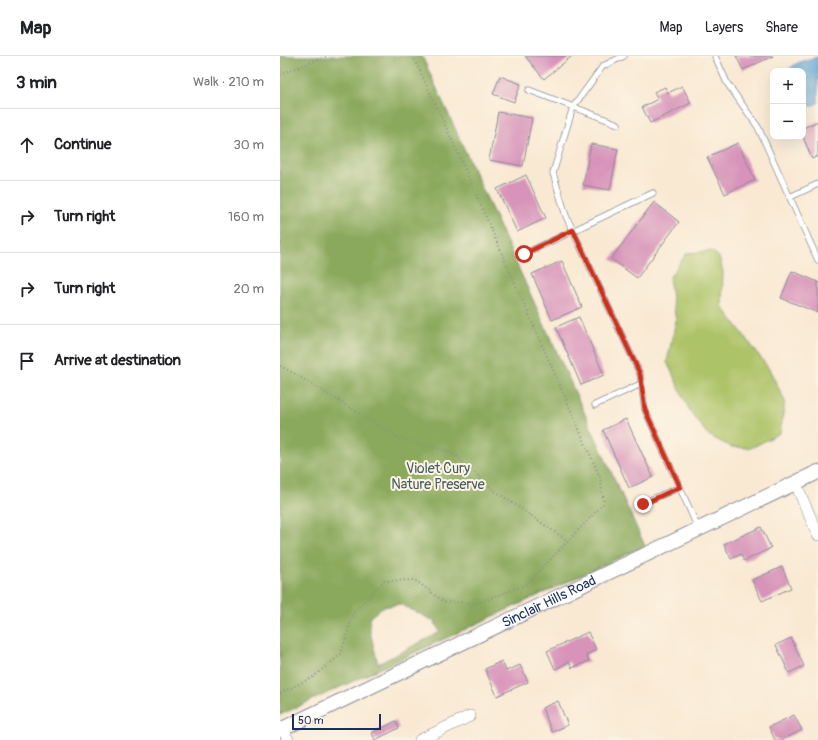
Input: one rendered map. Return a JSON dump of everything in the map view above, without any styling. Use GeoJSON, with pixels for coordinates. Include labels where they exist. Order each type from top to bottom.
{"type":"FeatureCollection","features":[{"type":"Feature","properties":{"kind":"street","name":"Sinclair Hills Road"},"geometry":{"type":"LineString","coordinates":[[283,733],[699,528],[818,472]]}},
{"type":"Feature","properties":{"kind":"street"},"geometry":{"type":"LineString","coordinates":[[795,482],[818,535]]}},
{"type":"Feature","properties":{"kind":"street"},"geometry":{"type":"LineString","coordinates":[[420,740],[470,716]]}},
{"type":"Feature","properties":{"kind":"lane"},"geometry":{"type":"LineString","coordinates":[[624,56],[603,66],[573,107],[553,173],[566,216],[640,374],[645,410],[699,528]]}},
{"type":"Feature","properties":{"kind":"lane"},"geometry":{"type":"LineString","coordinates":[[715,56],[727,83],[758,128],[818,260]]}},
{"type":"Feature","properties":{"kind":"lane"},"geometry":{"type":"LineString","coordinates":[[529,90],[618,124]]}},
{"type":"Feature","properties":{"kind":"lane"},"geometry":{"type":"LineString","coordinates":[[790,197],[818,184]]}},
{"type":"Feature","properties":{"kind":"lane"},"geometry":{"type":"LineString","coordinates":[[524,254],[653,193]]}},
{"type":"Feature","properties":{"kind":"lane"},"geometry":{"type":"LineString","coordinates":[[595,405],[641,384]]}},
{"type":"Feature","properties":{"kind":"lane"},"geometry":{"type":"LineString","coordinates":[[643,504],[680,487]]}},
{"type":"Feature","properties":{"kind":"path"},"geometry":{"type":"LineString","coordinates":[[280,74],[328,56]]}},
{"type":"Feature","properties":{"kind":"path"},"geometry":{"type":"LineString","coordinates":[[280,694],[313,676],[341,654],[353,613],[384,581],[415,580],[444,602],[478,603],[527,584],[604,504],[600,477],[457,151],[413,56]]}},
{"type":"Feature","properties":{"kind":"path"},"geometry":{"type":"LineString","coordinates":[[280,366],[399,438],[453,453],[495,491],[568,541]]}},
{"type":"Feature","properties":{"kind":"green space","name":"Violet Cury Nature Preserve"},"geometry":{"type":"Polygon","coordinates":[[[280,56],[422,56],[645,546],[280,715],[280,56]],[[400,604],[383,607],[370,617],[370,631],[378,664],[440,632],[434,621],[400,604]]]}},
{"type":"Feature","properties":{"kind":"green space"},"geometry":{"type":"Polygon","coordinates":[[[712,251],[719,257],[723,272],[722,306],[769,369],[785,401],[780,433],[751,448],[731,447],[708,435],[690,411],[667,362],[676,321],[669,278],[687,253],[712,251]]]}},
{"type":"Feature","properties":{"kind":"water"},"geometry":{"type":"Polygon","coordinates":[[[818,57],[818,103],[806,108],[806,68],[791,68],[797,63],[818,57]]]}},
{"type":"Feature","properties":{"kind":"building"},"geometry":{"type":"Polygon","coordinates":[[[525,56],[572,56],[544,79],[525,56]]]}},
{"type":"Feature","properties":{"kind":"building"},"geometry":{"type":"Polygon","coordinates":[[[736,56],[773,56],[743,70],[736,56]]]}},
{"type":"Feature","properties":{"kind":"building"},"geometry":{"type":"Polygon","coordinates":[[[500,76],[521,84],[514,102],[493,94],[500,76]]]}},
{"type":"Feature","properties":{"kind":"building"},"geometry":{"type":"Polygon","coordinates":[[[682,86],[691,103],[650,123],[642,107],[658,99],[654,92],[665,87],[668,93],[682,86]]]}},
{"type":"Feature","properties":{"kind":"building"},"geometry":{"type":"Polygon","coordinates":[[[498,112],[532,118],[523,166],[489,160],[498,112]]]}},
{"type":"Feature","properties":{"kind":"building"},"geometry":{"type":"Polygon","coordinates":[[[818,121],[818,156],[812,159],[804,140],[806,140],[806,127],[818,121]]]}},
{"type":"Feature","properties":{"kind":"building"},"geometry":{"type":"Polygon","coordinates":[[[738,143],[755,180],[725,194],[707,157],[738,143]]]}},
{"type":"Feature","properties":{"kind":"building"},"geometry":{"type":"Polygon","coordinates":[[[591,144],[618,149],[610,190],[583,185],[591,144]]]}},
{"type":"Feature","properties":{"kind":"building"},"geometry":{"type":"Polygon","coordinates":[[[526,175],[546,218],[517,232],[497,189],[526,175]]]}},
{"type":"Feature","properties":{"kind":"building"},"geometry":{"type":"Polygon","coordinates":[[[654,202],[679,222],[637,278],[611,259],[654,202]]]}},
{"type":"Feature","properties":{"kind":"building"},"geometry":{"type":"Polygon","coordinates":[[[562,261],[582,307],[552,320],[532,274],[562,261]]]}},
{"type":"Feature","properties":{"kind":"building"},"geometry":{"type":"Polygon","coordinates":[[[792,271],[818,282],[818,313],[781,298],[792,271]]]}},
{"type":"Feature","properties":{"kind":"building"},"geometry":{"type":"Polygon","coordinates":[[[579,317],[604,375],[581,385],[556,327],[579,317]]]}},
{"type":"Feature","properties":{"kind":"building"},"geometry":{"type":"Polygon","coordinates":[[[626,419],[653,477],[629,488],[603,430],[626,419]]]}},
{"type":"Feature","properties":{"kind":"building"},"geometry":{"type":"Polygon","coordinates":[[[761,527],[771,548],[744,561],[741,554],[731,559],[724,544],[761,527]]]}},
{"type":"Feature","properties":{"kind":"building"},"geometry":{"type":"Polygon","coordinates":[[[782,567],[791,588],[762,601],[752,580],[782,567]]]}},
{"type":"Feature","properties":{"kind":"building"},"geometry":{"type":"Polygon","coordinates":[[[588,632],[596,650],[586,655],[589,661],[572,668],[569,662],[555,669],[547,651],[588,632]]]}},
{"type":"Feature","properties":{"kind":"building"},"geometry":{"type":"Polygon","coordinates":[[[791,638],[804,666],[789,673],[776,645],[791,638]]]}},
{"type":"Feature","properties":{"kind":"building"},"geometry":{"type":"Polygon","coordinates":[[[502,661],[506,671],[520,665],[528,682],[497,696],[485,669],[502,661]]]}},
{"type":"Feature","properties":{"kind":"building"},"geometry":{"type":"Polygon","coordinates":[[[558,701],[568,725],[552,732],[542,708],[558,701]]]}},
{"type":"Feature","properties":{"kind":"building"},"geometry":{"type":"Polygon","coordinates":[[[794,715],[802,730],[782,740],[775,740],[769,727],[794,715]]]}},
{"type":"Feature","properties":{"kind":"building"},"geometry":{"type":"Polygon","coordinates":[[[396,721],[399,728],[375,740],[372,733],[396,721]]]}},
{"type":"Feature","properties":{"kind":"route"},"geometry":{"type":"LineString","coordinates":[[524,254],[573,230],[640,374],[645,410],[680,487],[643,504]]}}]}
